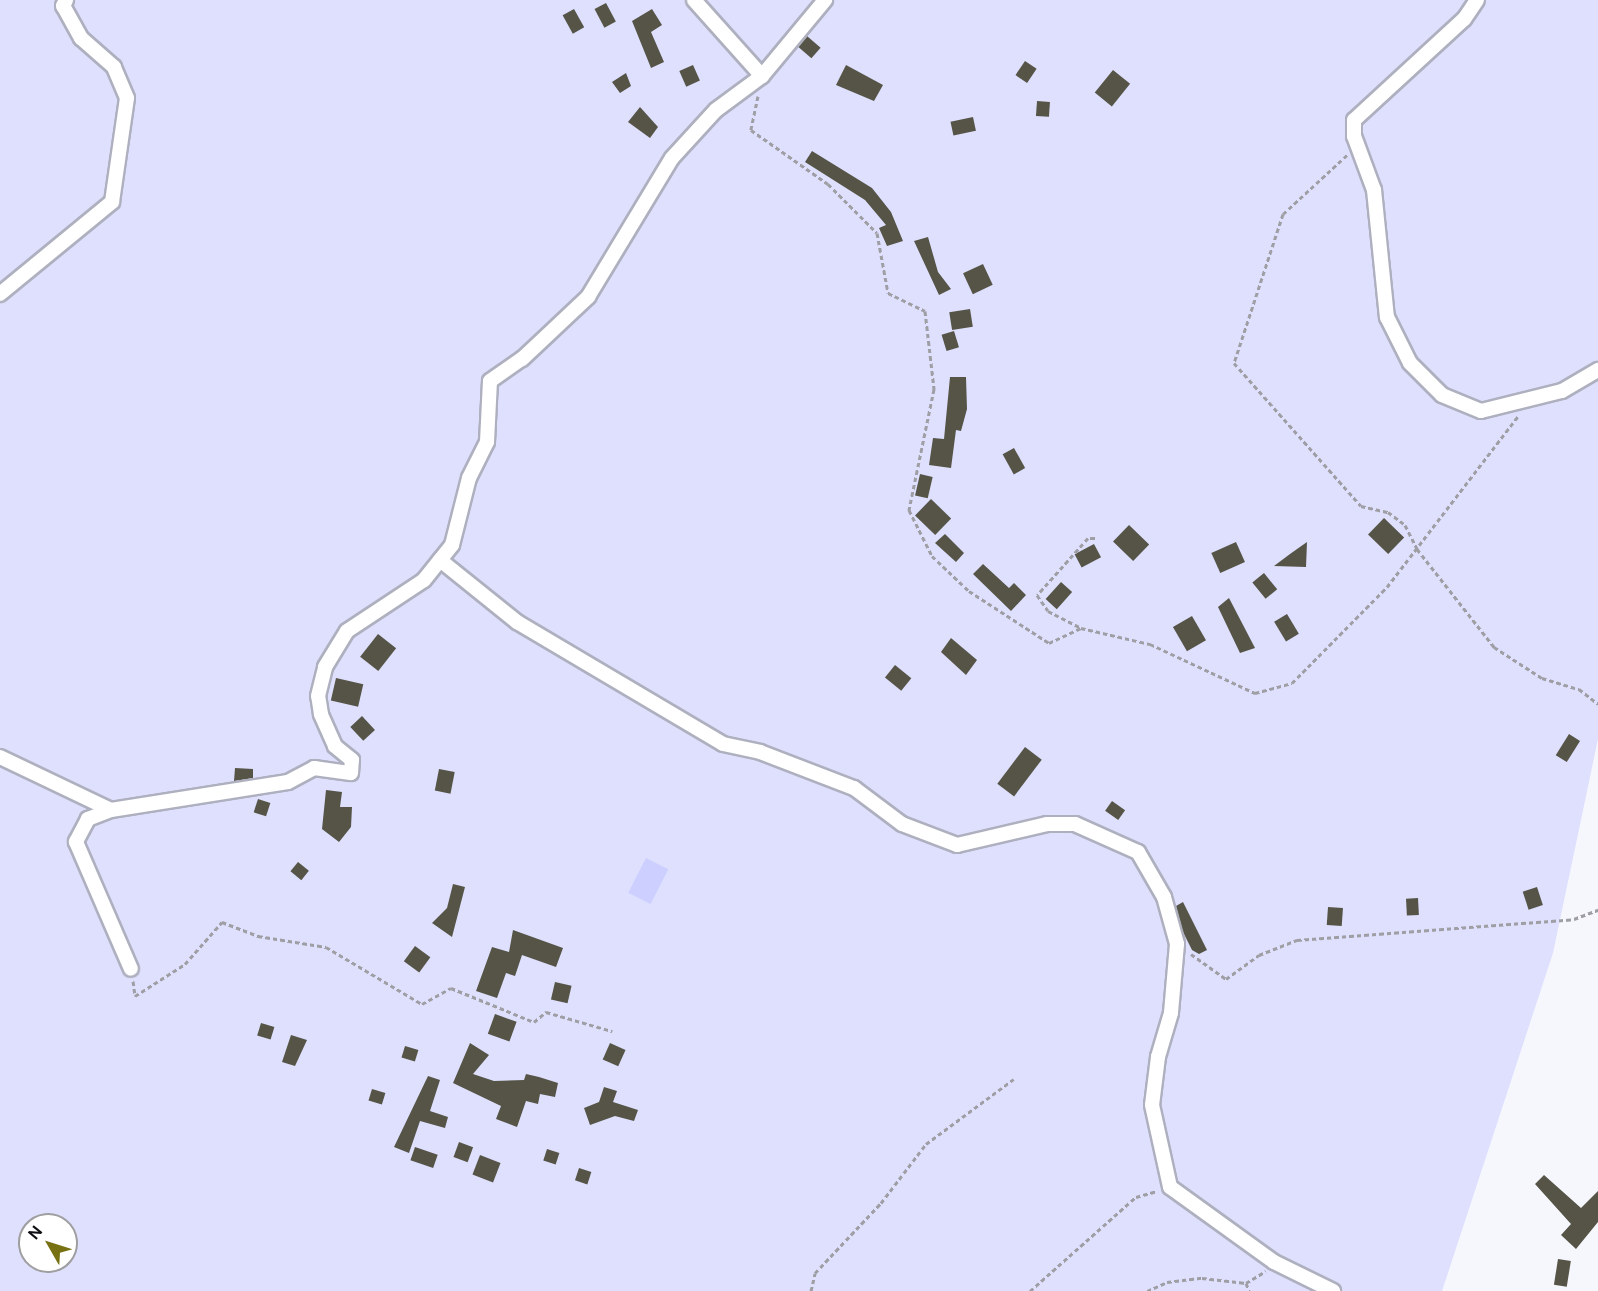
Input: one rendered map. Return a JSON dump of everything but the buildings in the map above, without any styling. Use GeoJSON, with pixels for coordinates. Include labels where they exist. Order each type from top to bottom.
{"type":"FeatureCollection","features":[{"type":"Feature","properties":{"kind":"street"},"geometry":{"type":"LineString","coordinates":[[0,294],[112,202],[127,98],[114,67],[81,38],[63,6],[66,0]]}},
{"type":"Feature","properties":{"kind":"street"},"geometry":{"type":"LineString","coordinates":[[694,0],[762,76]]}},
{"type":"Feature","properties":{"kind":"street"},"geometry":{"type":"LineString","coordinates":[[131,969],[76,842],[88,819],[111,810],[288,782],[314,768],[351,773],[352,760],[335,746],[321,714],[318,696],[325,667],[347,631],[424,580],[452,545],[469,478],[487,442],[490,381],[522,359],[588,297],[672,158],[716,110],[762,76],[825,0]]}},
{"type":"Feature","properties":{"kind":"street"},"geometry":{"type":"LineString","coordinates":[[1477,0],[1464,19],[1363,109],[1354,120],[1358,146],[1374,190],[1387,317],[1410,363],[1442,395],[1481,411],[1528,402],[1598,370]]}},
{"type":"Feature","properties":{"kind":"street"},"geometry":{"type":"LineString","coordinates":[[440,560],[517,622],[723,744],[760,752],[845,784],[902,824],[957,845],[1047,824],[1075,824],[1138,852],[1164,897],[1177,944],[1172,1003],[1158,1057],[1152,1105],[1170,1188],[1278,1264],[1333,1291]]}},
{"type":"Feature","properties":{"kind":"street"},"geometry":{"type":"LineString","coordinates":[[0,757],[111,810]]}},
{"type":"Feature","properties":{"kind":"path"},"geometry":{"type":"LineString","coordinates":[[762,76],[751,130],[828,184],[877,233],[888,293],[925,311],[934,389],[909,510],[932,555],[993,609],[1048,643],[1081,628]]}},
{"type":"Feature","properties":{"kind":"path"},"geometry":{"type":"LineString","coordinates":[[1358,146],[1283,214],[1234,363],[1361,506],[1388,512],[1405,525],[1417,549],[1494,647],[1542,678],[1579,689],[1598,704]]}},
{"type":"Feature","properties":{"kind":"path"},"geometry":{"type":"LineString","coordinates":[[1095,538],[1088,538],[1037,595],[1048,611],[1081,628],[1150,644],[1255,693],[1292,683],[1417,549],[1528,402]]}},
{"type":"Feature","properties":{"kind":"path"},"geometry":{"type":"LineString","coordinates":[[1177,944],[1226,979],[1260,955],[1297,940],[1574,919],[1598,910]]}},
{"type":"Feature","properties":{"kind":"path"},"geometry":{"type":"LineString","coordinates":[[131,969],[135,996],[185,964],[222,922],[258,936],[326,947],[422,1005],[451,988],[534,1022],[546,1012],[612,1031]]}},
{"type":"Feature","properties":{"kind":"path"},"geometry":{"type":"LineString","coordinates":[[811,1291],[815,1272],[881,1203],[926,1144],[1014,1079]]}},
{"type":"Feature","properties":{"kind":"path"},"geometry":{"type":"LineString","coordinates":[[1030,1291],[1136,1197],[1170,1188]]}},
{"type":"Feature","properties":{"kind":"path"},"geometry":{"type":"LineString","coordinates":[[1147,1291],[1167,1282],[1202,1278],[1246,1283],[1278,1264]]}},
{"type":"Feature","properties":{"kind":"path"},"geometry":{"type":"LineString","coordinates":[[1246,1283],[1249,1291]]}},
{"type":"Feature","properties":{"kind":"shaded area"},"geometry":{"type":"Polygon","coordinates":[[[0,0],[1598,0],[1598,739],[1553,953],[1442,1291],[0,1291],[0,0]]]}},
{"type":"Feature","properties":{"kind":"water"},"geometry":{"type":"Polygon","coordinates":[[[646,858],[668,869],[651,904],[628,893],[646,858]]]}}]}
